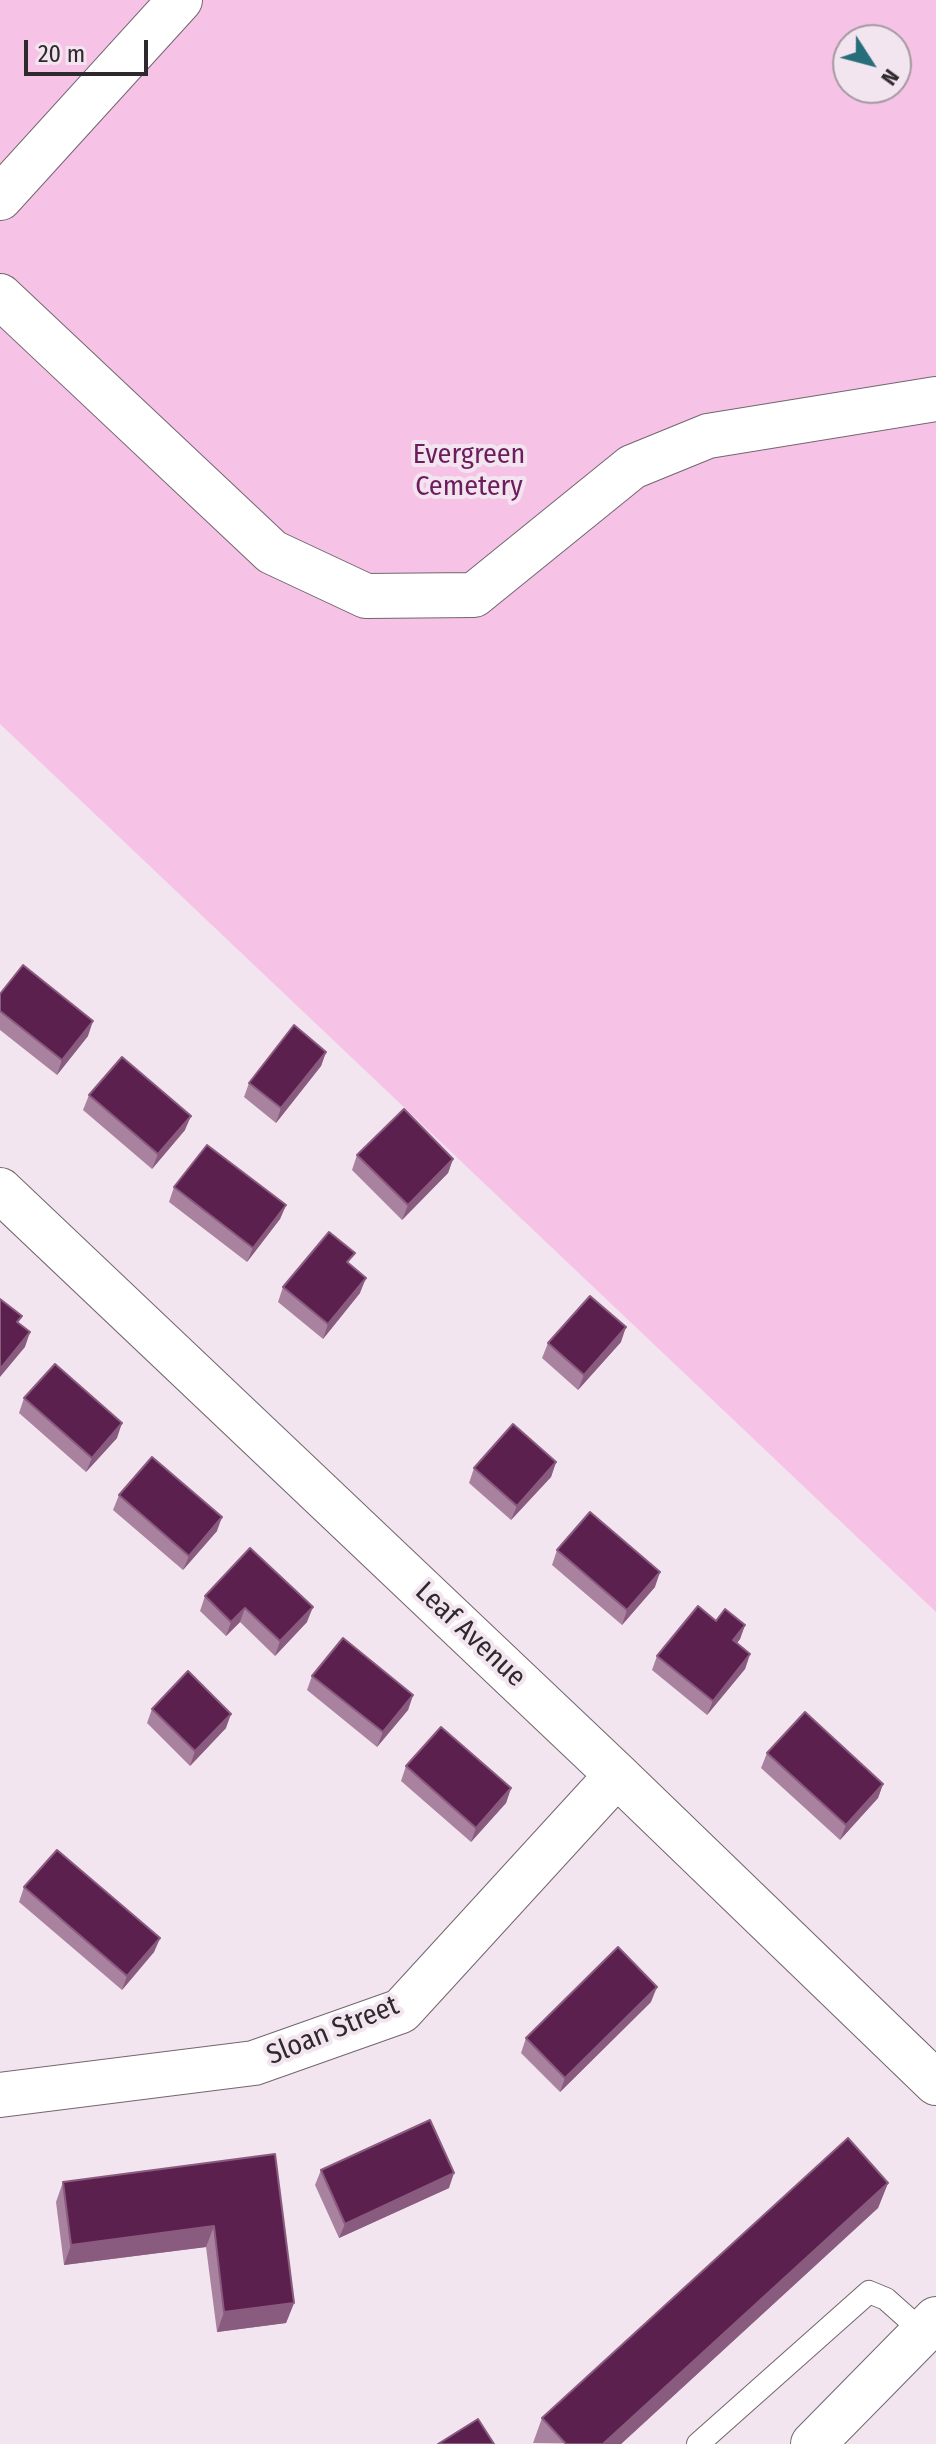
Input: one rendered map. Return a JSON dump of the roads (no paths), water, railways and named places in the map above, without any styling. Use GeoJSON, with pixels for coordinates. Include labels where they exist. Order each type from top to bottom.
{"type":"FeatureCollection","features":[{"type":"Feature","properties":{"kind":"street"},"geometry":{"type":"LineString","coordinates":[[0,198],[180,0]]}},
{"type":"Feature","properties":{"kind":"street"},"geometry":{"type":"LineString","coordinates":[[0,296],[272,552],[366,596],[474,595],[632,467],[708,436],[936,399]]}},
{"type":"Feature","properties":{"kind":"street","name":"Leaf Avenue"},"geometry":{"type":"LineString","coordinates":[[0,1190],[617,1775],[936,2083]]}},
{"type":"Feature","properties":{"kind":"street","name":"Sloan Street"},"geometry":{"type":"LineString","coordinates":[[0,2095],[254,2063],[401,2011],[617,1775]]}},
{"type":"Feature","properties":{"kind":"street"},"geometry":{"type":"LineString","coordinates":[[813,2444],[930,2325]]}},
{"type":"Feature","properties":{"kind":"lane"},"geometry":{"type":"LineString","coordinates":[[698,2444],[869,2292],[930,2325]]}},
{"type":"Feature","properties":{"kind":"park label","name":"Evergreen Cemetery"},"geometry":{"type":"Point","coordinates":[469,471]}}]}
